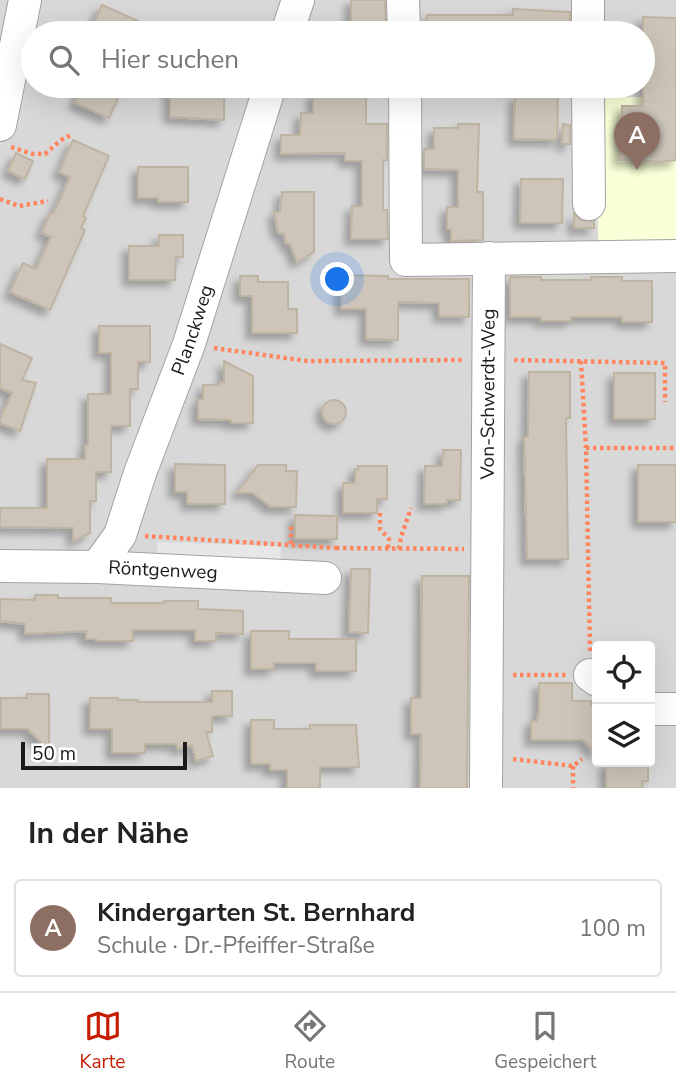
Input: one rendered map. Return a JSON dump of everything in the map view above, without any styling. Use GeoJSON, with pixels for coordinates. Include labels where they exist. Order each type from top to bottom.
{"type":"FeatureCollection","features":[{"type":"Feature","properties":{"kind":"street"},"geometry":{"type":"LineString","coordinates":[[0,125],[25,0]]}},
{"type":"Feature","properties":{"kind":"street"},"geometry":{"type":"LineString","coordinates":[[291,21],[298,0]]}},
{"type":"Feature","properties":{"kind":"street"},"geometry":{"type":"LineString","coordinates":[[403,0],[404,21]]}},
{"type":"Feature","properties":{"kind":"street"},"geometry":{"type":"LineString","coordinates":[[588,0],[588,21]]}},
{"type":"Feature","properties":{"kind":"street","name":"Planckweg"},"geometry":{"type":"LineString","coordinates":[[97,567],[120,535],[140,473],[189,344],[267,98]]}},
{"type":"Feature","properties":{"kind":"street"},"geometry":{"type":"LineString","coordinates":[[405,98],[405,260],[676,256]]}},
{"type":"Feature","properties":{"kind":"street"},"geometry":{"type":"LineString","coordinates":[[588,98],[589,204]]}},
{"type":"Feature","properties":{"kind":"street","name":"Von-Schwerdt-Weg"},"geometry":{"type":"LineString","coordinates":[[486,788],[485,549],[489,258]]}},
{"type":"Feature","properties":{"kind":"street","name":"Röntgenweg"},"geometry":{"type":"LineString","coordinates":[[0,566],[97,567],[325,578]]}},
{"type":"Feature","properties":{"kind":"street"},"geometry":{"type":"LineString","coordinates":[[655,709],[676,709]]}},
{"type":"Feature","properties":{"kind":"path"},"geometry":{"type":"LineString","coordinates":[[0,143],[33,154],[45,154],[71,135]]}},
{"type":"Feature","properties":{"kind":"path"},"geometry":{"type":"LineString","coordinates":[[0,199],[19,206],[48,201]]}},
{"type":"Feature","properties":{"kind":"path"},"geometry":{"type":"LineString","coordinates":[[189,344],[307,361],[487,359],[664,363],[665,402]]}},
{"type":"Feature","properties":{"kind":"path"},"geometry":{"type":"LineString","coordinates":[[581,361],[593,641]]}},
{"type":"Feature","properties":{"kind":"path"},"geometry":{"type":"LineString","coordinates":[[586,448],[676,448]]}},
{"type":"Feature","properties":{"kind":"path"},"geometry":{"type":"LineString","coordinates":[[399,550],[411,509]]}},
{"type":"Feature","properties":{"kind":"path"},"geometry":{"type":"LineString","coordinates":[[380,513],[380,529],[389,539],[388,550]]}},
{"type":"Feature","properties":{"kind":"path"},"geometry":{"type":"LineString","coordinates":[[120,535],[388,550],[485,549]]}},
{"type":"Feature","properties":{"kind":"path"},"geometry":{"type":"LineString","coordinates":[[325,578],[336,548]]}},
{"type":"Feature","properties":{"kind":"path"},"geometry":{"type":"LineString","coordinates":[[485,675],[592,677]]}},
{"type":"Feature","properties":{"kind":"path"},"geometry":{"type":"LineString","coordinates":[[505,754],[516,761],[573,766],[582,759]]}},
{"type":"Feature","properties":{"kind":"path"},"geometry":{"type":"LineString","coordinates":[[573,766],[573,788]]}},
{"type":"Feature","properties":{"kind":"shaded area"},"geometry":{"type":"Polygon","coordinates":[[[0,0],[676,0],[676,788],[0,788],[0,0]]]}},
{"type":"Feature","properties":{"kind":"shaded area"},"geometry":{"type":"Polygon","coordinates":[[[597,98],[676,98],[676,244],[598,243],[597,98]]]}},
{"type":"Feature","properties":{"kind":"shaded area"},"geometry":{"type":"Polygon","coordinates":[[[157,542],[281,546],[279,576],[158,570],[157,542]]]}},
{"type":"Feature","properties":{"kind":"building"},"geometry":{"type":"Polygon","coordinates":[[[351,0],[385,0],[386,21],[351,21],[351,0]]]}},
{"type":"Feature","properties":{"kind":"building"},"geometry":{"type":"Polygon","coordinates":[[[102,5],[138,21],[95,21],[102,5]]]}},
{"type":"Feature","properties":{"kind":"building"},"geometry":{"type":"Polygon","coordinates":[[[513,9],[570,12],[570,21],[427,21],[427,15],[513,15],[513,9]]]}},
{"type":"Feature","properties":{"kind":"building"},"geometry":{"type":"Polygon","coordinates":[[[643,17],[676,18],[676,160],[619,160],[622,106],[643,106],[643,98],[655,98],[655,21],[643,21],[643,17]]]}},
{"type":"Feature","properties":{"kind":"building"},"geometry":{"type":"Polygon","coordinates":[[[77,98],[118,98],[109,118],[75,103],[77,98]]]}},
{"type":"Feature","properties":{"kind":"building"},"geometry":{"type":"Polygon","coordinates":[[[170,98],[224,98],[224,120],[170,117],[170,98]]]}},
{"type":"Feature","properties":{"kind":"building"},"geometry":{"type":"Polygon","coordinates":[[[313,98],[366,98],[366,124],[387,124],[387,160],[383,160],[383,210],[387,210],[388,239],[351,239],[352,206],[362,206],[362,161],[345,161],[345,153],[281,154],[281,135],[300,135],[301,113],[313,113],[313,98]]]}},
{"type":"Feature","properties":{"kind":"building"},"geometry":{"type":"Polygon","coordinates":[[[515,98],[558,98],[557,140],[514,139],[515,98]]]}},
{"type":"Feature","properties":{"kind":"building"},"geometry":{"type":"Polygon","coordinates":[[[458,124],[479,124],[477,192],[483,192],[483,240],[451,241],[451,229],[447,229],[447,207],[458,207],[458,170],[424,169],[424,149],[434,149],[434,128],[458,128],[458,124]]]}},
{"type":"Feature","properties":{"kind":"building"},"geometry":{"type":"Polygon","coordinates":[[[563,124],[570,125],[570,144],[562,144],[563,124]]]}},
{"type":"Feature","properties":{"kind":"building"},"geometry":{"type":"Polygon","coordinates":[[[73,140],[109,156],[83,216],[86,218],[81,228],[85,230],[50,310],[10,292],[23,263],[36,269],[51,237],[42,233],[70,177],[59,172],[73,140]]]}},
{"type":"Feature","properties":{"kind":"building"},"geometry":{"type":"Polygon","coordinates":[[[16,153],[33,161],[25,179],[8,171],[16,153]]]}},
{"type":"Feature","properties":{"kind":"building"},"geometry":{"type":"Polygon","coordinates":[[[138,167],[188,167],[188,202],[158,202],[158,198],[138,198],[138,167]]]}},
{"type":"Feature","properties":{"kind":"building"},"geometry":{"type":"Polygon","coordinates":[[[521,179],[563,179],[562,223],[520,223],[521,179]]]}},
{"type":"Feature","properties":{"kind":"building"},"geometry":{"type":"Polygon","coordinates":[[[282,192],[314,192],[314,252],[297,262],[290,244],[286,244],[284,234],[278,233],[274,212],[280,212],[282,192]]]}},
{"type":"Feature","properties":{"kind":"building"},"geometry":{"type":"Polygon","coordinates":[[[574,214],[581,220],[594,221],[594,228],[574,228],[574,214]]]}},
{"type":"Feature","properties":{"kind":"building"},"geometry":{"type":"Polygon","coordinates":[[[159,235],[183,235],[183,257],[176,257],[175,280],[129,280],[129,246],[159,246],[159,235]]]}},
{"type":"Feature","properties":{"kind":"building"},"geometry":{"type":"Polygon","coordinates":[[[341,275],[388,276],[388,279],[469,279],[469,317],[439,316],[439,303],[398,302],[398,340],[366,339],[366,309],[341,309],[341,275]]]}},
{"type":"Feature","properties":{"kind":"building"},"geometry":{"type":"Polygon","coordinates":[[[240,276],[258,276],[258,282],[288,282],[288,309],[297,309],[297,333],[252,333],[252,296],[240,296],[240,276]]]}},
{"type":"Feature","properties":{"kind":"building"},"geometry":{"type":"Polygon","coordinates":[[[510,277],[591,280],[591,277],[622,277],[622,281],[652,281],[652,322],[622,322],[622,317],[571,317],[571,321],[541,321],[541,317],[510,317],[510,277]]]}},
{"type":"Feature","properties":{"kind":"building"},"geometry":{"type":"Polygon","coordinates":[[[99,326],[150,326],[150,362],[138,362],[138,389],[130,389],[130,426],[111,426],[111,472],[96,472],[96,501],[90,501],[90,533],[73,541],[73,528],[0,527],[0,508],[47,508],[47,459],[85,459],[85,445],[88,445],[88,394],[111,394],[111,353],[99,353],[99,326]]]}},
{"type":"Feature","properties":{"kind":"building"},"geometry":{"type":"Polygon","coordinates":[[[0,344],[32,358],[22,380],[36,383],[20,431],[0,423],[12,393],[0,388],[0,344]]]}},
{"type":"Feature","properties":{"kind":"building"},"geometry":{"type":"Polygon","coordinates":[[[224,361],[253,376],[253,423],[198,419],[198,399],[203,399],[203,385],[219,385],[219,382],[224,382],[224,361]]]}},
{"type":"Feature","properties":{"kind":"building"},"geometry":{"type":"Polygon","coordinates":[[[529,372],[570,372],[570,418],[566,418],[568,559],[527,559],[524,437],[528,437],[529,372]]]}},
{"type":"Feature","properties":{"kind":"building"},"geometry":{"type":"Polygon","coordinates":[[[614,373],[655,373],[655,419],[614,419],[614,373]]]}},
{"type":"Feature","properties":{"kind":"building"},"geometry":{"type":"Polygon","coordinates":[[[329,400],[339,400],[346,407],[346,417],[339,424],[329,424],[322,417],[322,407],[329,400]]]}},
{"type":"Feature","properties":{"kind":"building"},"geometry":{"type":"Polygon","coordinates":[[[443,450],[461,450],[460,500],[447,500],[447,504],[424,504],[425,466],[442,466],[443,450]]]}},
{"type":"Feature","properties":{"kind":"building"},"geometry":{"type":"Polygon","coordinates":[[[175,464],[225,465],[225,504],[187,504],[187,492],[175,492],[175,464]]]}},
{"type":"Feature","properties":{"kind":"building"},"geometry":{"type":"Polygon","coordinates":[[[258,465],[286,465],[286,471],[297,471],[296,507],[271,507],[253,493],[237,493],[258,465]]]}},
{"type":"Feature","properties":{"kind":"building"},"geometry":{"type":"Polygon","coordinates":[[[638,465],[676,465],[676,522],[638,522],[638,465]]]}},
{"type":"Feature","properties":{"kind":"building"},"geometry":{"type":"Polygon","coordinates":[[[358,466],[387,466],[387,499],[377,499],[377,513],[343,513],[343,483],[355,483],[355,469],[358,469],[358,466]]]}},
{"type":"Feature","properties":{"kind":"building"},"geometry":{"type":"Polygon","coordinates":[[[295,515],[337,516],[337,539],[295,539],[295,515]]]}},
{"type":"Feature","properties":{"kind":"building"},"geometry":{"type":"Polygon","coordinates":[[[351,569],[370,569],[368,633],[349,632],[351,569]]]}},
{"type":"Feature","properties":{"kind":"building"},"geometry":{"type":"Polygon","coordinates":[[[422,576],[469,576],[467,788],[420,788],[421,734],[411,734],[411,698],[421,698],[422,576]]]}},
{"type":"Feature","properties":{"kind":"building"},"geometry":{"type":"Polygon","coordinates":[[[35,595],[111,598],[111,603],[198,601],[198,609],[243,611],[243,634],[216,633],[216,641],[195,641],[195,630],[133,630],[133,641],[96,641],[86,639],[86,631],[25,634],[25,624],[0,621],[0,599],[35,600],[35,595]]]}},
{"type":"Feature","properties":{"kind":"building"},"geometry":{"type":"Polygon","coordinates":[[[251,631],[289,631],[289,639],[356,639],[356,671],[316,671],[316,663],[274,663],[274,669],[251,669],[251,631]]]}},
{"type":"Feature","properties":{"kind":"building"},"geometry":{"type":"Polygon","coordinates":[[[539,683],[572,683],[572,701],[591,701],[592,749],[583,740],[531,740],[531,721],[537,721],[539,683]]]}},
{"type":"Feature","properties":{"kind":"building"},"geometry":{"type":"Polygon","coordinates":[[[212,691],[232,691],[232,716],[212,716],[212,732],[206,732],[213,756],[196,761],[192,745],[178,749],[176,744],[145,744],[145,753],[112,753],[112,729],[90,729],[90,698],[118,698],[138,702],[212,702],[212,691]]]}},
{"type":"Feature","properties":{"kind":"building"},"geometry":{"type":"Polygon","coordinates":[[[27,694],[49,694],[49,751],[28,729],[1,729],[1,698],[27,698],[27,694]]]}},
{"type":"Feature","properties":{"kind":"building"},"geometry":{"type":"Polygon","coordinates":[[[251,720],[274,720],[274,729],[310,729],[310,725],[356,725],[359,767],[320,767],[320,788],[287,788],[287,770],[270,770],[270,764],[251,764],[251,720]]]}},
{"type":"Feature","properties":{"kind":"building"},"geometry":{"type":"Polygon","coordinates":[[[606,767],[648,767],[648,781],[642,781],[642,788],[606,788],[606,767]]]}},
{"type":"Feature","properties":{"kind":"place","name":"Kindergarten St. Bernhard"},"geometry":{"type":"Point","coordinates":[637,170]}}]}
